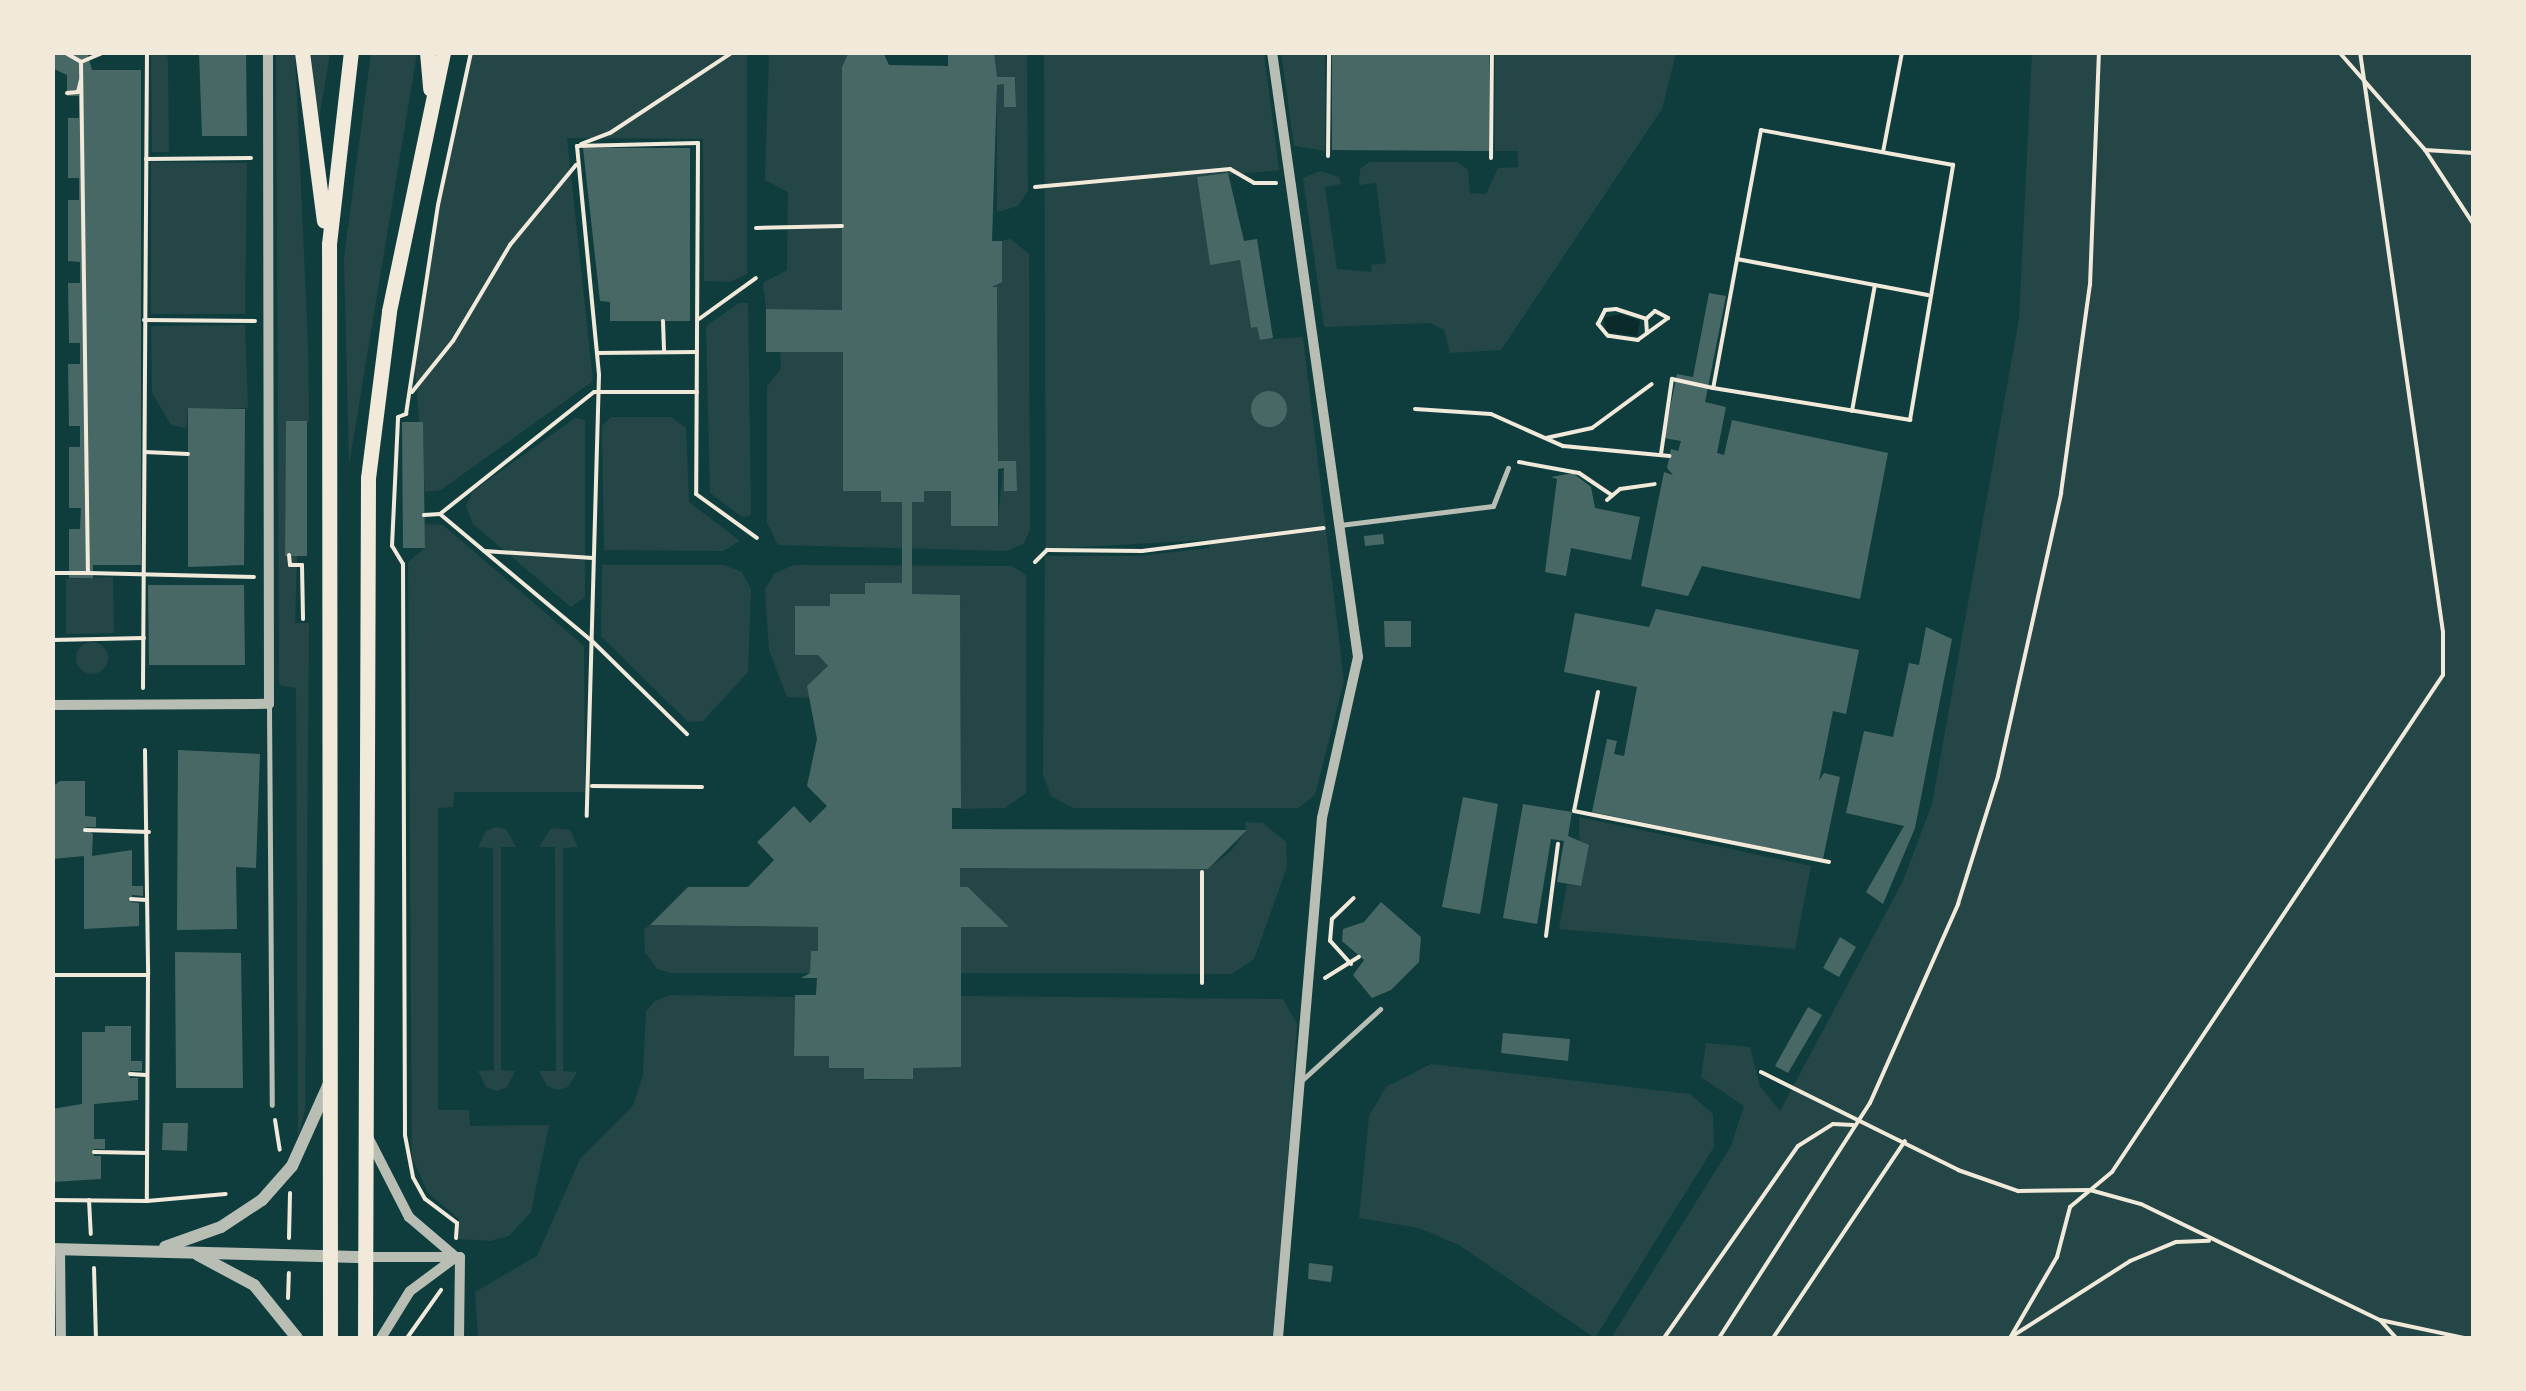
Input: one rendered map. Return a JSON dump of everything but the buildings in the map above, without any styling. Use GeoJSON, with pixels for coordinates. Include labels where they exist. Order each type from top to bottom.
{"type":"FeatureCollection","features":[{"type":"Feature","properties":{"kind":"main road"},"geometry":{"type":"LineString","coordinates":[[302,52],[311,158],[329,244]]}},
{"type":"Feature","properties":{"kind":"main road"},"geometry":{"type":"LineString","coordinates":[[330,1338],[329,244],[351,52]]}},
{"type":"Feature","properties":{"kind":"main road"},"geometry":{"type":"LineString","coordinates":[[428,52],[432,103]]}},
{"type":"Feature","properties":{"kind":"main road"},"geometry":{"type":"LineString","coordinates":[[366,1338],[368,478],[389,311],[443,52]]}},
{"type":"Feature","properties":{"kind":"street"},"geometry":{"type":"LineString","coordinates":[[52,705],[269,704],[268,52]]}},
{"type":"Feature","properties":{"kind":"street"},"geometry":{"type":"LineString","coordinates":[[1272,52],[1358,657],[1322,818],[1278,1338]]}},
{"type":"Feature","properties":{"kind":"street"},"geometry":{"type":"LineString","coordinates":[[153,1250],[232,1221],[285,1176],[328,1086]]}},
{"type":"Feature","properties":{"kind":"street"},"geometry":{"type":"LineString","coordinates":[[366,1132],[409,1216],[456,1257],[459,1338]]}},
{"type":"Feature","properties":{"kind":"street"},"geometry":{"type":"LineString","coordinates":[[61,1338],[56,1249],[456,1257]]}},
{"type":"Feature","properties":{"kind":"street"},"geometry":{"type":"LineString","coordinates":[[191,1252],[254,1285],[288,1322],[297,1338]]}},
{"type":"Feature","properties":{"kind":"street"},"geometry":{"type":"LineString","coordinates":[[380,1338],[410,1291],[456,1257]]}},
{"type":"Feature","properties":{"kind":"lane"},"geometry":{"type":"LineString","coordinates":[[1340,525],[1493,506],[1508,464]]}},
{"type":"Feature","properties":{"kind":"lane"},"geometry":{"type":"LineString","coordinates":[[269,704],[272,1105]]}},
{"type":"Feature","properties":{"kind":"lane"},"geometry":{"type":"LineString","coordinates":[[1299,1084],[1380,1009]]}},
{"type":"Feature","properties":{"kind":"path"},"geometry":{"type":"LineString","coordinates":[[64,52],[80,62]]}},
{"type":"Feature","properties":{"kind":"path"},"geometry":{"type":"LineString","coordinates":[[80,62],[104,52]]}},
{"type":"Feature","properties":{"kind":"path"},"geometry":{"type":"LineString","coordinates":[[142,693],[146,572],[143,283],[147,52]]}},
{"type":"Feature","properties":{"kind":"path"},"geometry":{"type":"LineString","coordinates":[[408,1338],[456,1257],[457,1223],[425,1199],[405,1135],[403,564],[392,546],[396,434],[409,396],[438,205],[471,52]]}},
{"type":"Feature","properties":{"kind":"path"},"geometry":{"type":"LineString","coordinates":[[576,146],[610,133],[733,52]]}},
{"type":"Feature","properties":{"kind":"path"},"geometry":{"type":"LineString","coordinates":[[1328,156],[1329,52]]}},
{"type":"Feature","properties":{"kind":"path"},"geometry":{"type":"LineString","coordinates":[[1491,158],[1492,52]]}},
{"type":"Feature","properties":{"kind":"path"},"geometry":{"type":"LineString","coordinates":[[1883,152],[1902,52]]}},
{"type":"Feature","properties":{"kind":"path"},"geometry":{"type":"LineString","coordinates":[[1720,1338],[1858,1125],[1958,904],[2032,637],[2061,493],[2090,285],[2099,52]]}},
{"type":"Feature","properties":{"kind":"path"},"geometry":{"type":"LineString","coordinates":[[2339,52],[2425,150],[2474,225]]}},
{"type":"Feature","properties":{"kind":"path"},"geometry":{"type":"LineString","coordinates":[[2011,1338],[2057,1256],[2070,1208],[2123,1156],[2443,675],[2443,632],[2360,52]]}},
{"type":"Feature","properties":{"kind":"path"},"geometry":{"type":"LineString","coordinates":[[80,62],[88,573]]}},
{"type":"Feature","properties":{"kind":"path"},"geometry":{"type":"LineString","coordinates":[[67,93],[78,92],[81,80]]}},
{"type":"Feature","properties":{"kind":"path"},"geometry":{"type":"LineString","coordinates":[[1661,454],[1672,379],[1713,388],[1910,420],[1953,165],[1761,130],[1713,388]]}},
{"type":"Feature","properties":{"kind":"path"},"geometry":{"type":"LineString","coordinates":[[576,146],[698,143],[696,494],[758,538]]}},
{"type":"Feature","properties":{"kind":"path"},"geometry":{"type":"LineString","coordinates":[[576,146],[596,353],[591,786],[586,816]]}},
{"type":"Feature","properties":{"kind":"path"},"geometry":{"type":"LineString","coordinates":[[2425,150],[2474,153]]}},
{"type":"Feature","properties":{"kind":"path"},"geometry":{"type":"LineString","coordinates":[[146,158],[266,158]]}},
{"type":"Feature","properties":{"kind":"path"},"geometry":{"type":"LineString","coordinates":[[409,396],[452,341],[510,245],[577,164]]}},
{"type":"Feature","properties":{"kind":"path"},"geometry":{"type":"LineString","coordinates":[[1035,187],[1230,169],[1254,183],[1290,182]]}},
{"type":"Feature","properties":{"kind":"path"},"geometry":{"type":"LineString","coordinates":[[756,228],[842,226]]}},
{"type":"Feature","properties":{"kind":"path"},"geometry":{"type":"LineString","coordinates":[[1736,259],[1930,295]]}},
{"type":"Feature","properties":{"kind":"path"},"geometry":{"type":"LineString","coordinates":[[699,319],[756,278]]}},
{"type":"Feature","properties":{"kind":"path"},"geometry":{"type":"LineString","coordinates":[[86,283],[94,283]]}},
{"type":"Feature","properties":{"kind":"path"},"geometry":{"type":"LineString","coordinates":[[1852,411],[1875,285]]}},
{"type":"Feature","properties":{"kind":"path"},"geometry":{"type":"LineString","coordinates":[[1616,309],[1646,320],[1655,312],[1668,318],[1666,326],[1627,340],[1608,336],[1598,324],[1605,310],[1616,309]]}},
{"type":"Feature","properties":{"kind":"path"},"geometry":{"type":"LineString","coordinates":[[144,320],[268,321]]}},
{"type":"Feature","properties":{"kind":"path"},"geometry":{"type":"LineString","coordinates":[[663,320],[664,352]]}},
{"type":"Feature","properties":{"kind":"path"},"geometry":{"type":"LineString","coordinates":[[1646,320],[1647,333]]}},
{"type":"Feature","properties":{"kind":"path"},"geometry":{"type":"LineString","coordinates":[[596,353],[699,352]]}},
{"type":"Feature","properties":{"kind":"path"},"geometry":{"type":"LineString","coordinates":[[1541,438],[1592,428],[1652,384]]}},
{"type":"Feature","properties":{"kind":"path"},"geometry":{"type":"LineString","coordinates":[[424,515],[440,514],[594,392],[699,392]]}},
{"type":"Feature","properties":{"kind":"path"},"geometry":{"type":"LineString","coordinates":[[1415,409],[1491,414],[1541,438],[1595,452],[1670,456]]}},
{"type":"Feature","properties":{"kind":"path"},"geometry":{"type":"LineString","coordinates":[[145,452],[188,454]]}},
{"type":"Feature","properties":{"kind":"path"},"geometry":{"type":"LineString","coordinates":[[1508,464],[1579,473],[1610,498],[1655,484]]}},
{"type":"Feature","properties":{"kind":"path"},"geometry":{"type":"LineString","coordinates":[[394,514],[403,514]]}},
{"type":"Feature","properties":{"kind":"path"},"geometry":{"type":"LineString","coordinates":[[440,514],[592,641],[687,734]]}},
{"type":"Feature","properties":{"kind":"path"},"geometry":{"type":"LineString","coordinates":[[1035,562],[1047,550],[1142,551],[1340,525]]}},
{"type":"Feature","properties":{"kind":"path"},"geometry":{"type":"LineString","coordinates":[[484,551],[593,558]]}},
{"type":"Feature","properties":{"kind":"path"},"geometry":{"type":"LineString","coordinates":[[289,555],[290,565],[302,565]]}},
{"type":"Feature","properties":{"kind":"path"},"geometry":{"type":"LineString","coordinates":[[302,556],[303,620]]}},
{"type":"Feature","properties":{"kind":"path"},"geometry":{"type":"LineString","coordinates":[[52,574],[146,572],[254,578],[254,570]]}},
{"type":"Feature","properties":{"kind":"path"},"geometry":{"type":"LineString","coordinates":[[52,640],[144,638]]}},
{"type":"Feature","properties":{"kind":"path"},"geometry":{"type":"LineString","coordinates":[[1598,692],[1574,810],[1830,862]]}},
{"type":"Feature","properties":{"kind":"path"},"geometry":{"type":"LineString","coordinates":[[145,750],[146,1201]]}},
{"type":"Feature","properties":{"kind":"path"},"geometry":{"type":"LineString","coordinates":[[591,786],[702,787]]}},
{"type":"Feature","properties":{"kind":"path"},"geometry":{"type":"LineString","coordinates":[[85,830],[148,832]]}},
{"type":"Feature","properties":{"kind":"path"},"geometry":{"type":"LineString","coordinates":[[1546,936],[1558,844]]}},
{"type":"Feature","properties":{"kind":"path"},"geometry":{"type":"LineString","coordinates":[[1202,872],[1202,984]]}},
{"type":"Feature","properties":{"kind":"path"},"geometry":{"type":"LineString","coordinates":[[1350,964],[1330,941],[1332,920],[1354,898]]}},
{"type":"Feature","properties":{"kind":"path"},"geometry":{"type":"LineString","coordinates":[[132,899],[148,900]]}},
{"type":"Feature","properties":{"kind":"path"},"geometry":{"type":"LineString","coordinates":[[1323,980],[1359,957]]}},
{"type":"Feature","properties":{"kind":"path"},"geometry":{"type":"LineString","coordinates":[[52,975],[148,975]]}},
{"type":"Feature","properties":{"kind":"path"},"geometry":{"type":"LineString","coordinates":[[1762,1072],[1858,1125],[1906,1141],[1958,1170],[2018,1191],[2090,1190],[2141,1204],[2380,1320],[2465,1338]]}},
{"type":"Feature","properties":{"kind":"path"},"geometry":{"type":"LineString","coordinates":[[130,1074],[148,1075]]}},
{"type":"Feature","properties":{"kind":"path"},"geometry":{"type":"LineString","coordinates":[[272,1105],[285,1176],[288,1322]]}},
{"type":"Feature","properties":{"kind":"path"},"geometry":{"type":"LineString","coordinates":[[1664,1338],[1798,1146],[1833,1124],[1858,1125]]}},
{"type":"Feature","properties":{"kind":"path"},"geometry":{"type":"LineString","coordinates":[[1772,1338],[1906,1141]]}},
{"type":"Feature","properties":{"kind":"path"},"geometry":{"type":"LineString","coordinates":[[94,1152],[147,1153]]}},
{"type":"Feature","properties":{"kind":"path"},"geometry":{"type":"LineString","coordinates":[[52,1200],[146,1201],[226,1194]]}},
{"type":"Feature","properties":{"kind":"path"},"geometry":{"type":"LineString","coordinates":[[89,1200],[96,1338]]}},
{"type":"Feature","properties":{"kind":"path"},"geometry":{"type":"LineString","coordinates":[[2011,1338],[2130,1261],[2176,1242],[2214,1241]]}},
{"type":"Feature","properties":{"kind":"path"},"geometry":{"type":"LineString","coordinates":[[2380,1320],[2396,1338]]}},
{"type":"Feature","properties":{"kind":"shaded area"},"geometry":{"type":"Polygon","coordinates":[[[151,53],[166,53],[168,60],[169,152],[152,152],[151,53]]]}},
{"type":"Feature","properties":{"kind":"shaded area"},"geometry":{"type":"Polygon","coordinates":[[[276,53],[295,53],[308,344],[309,422],[286,422],[285,555],[297,556],[295,623],[309,623],[305,1111],[298,1136],[296,688],[279,685],[276,53]]]}},
{"type":"Feature","properties":{"kind":"shaded area"},"geometry":{"type":"Polygon","coordinates":[[[308,53],[330,53],[315,144],[308,53]]]}},
{"type":"Feature","properties":{"kind":"shaded area"},"geometry":{"type":"Polygon","coordinates":[[[371,53],[417,53],[349,465],[344,258],[371,53]]]}},
{"type":"Feature","properties":{"kind":"shaded area"},"geometry":{"type":"Polygon","coordinates":[[[472,53],[747,53],[747,274],[730,282],[704,281],[703,139],[567,138],[593,381],[441,490],[425,492],[414,358],[438,205],[472,53]]]}},
{"type":"Feature","properties":{"kind":"shaded area"},"geometry":{"type":"Polygon","coordinates":[[[769,53],[850,55],[842,310],[766,309],[763,283],[787,270],[788,192],[765,180],[769,53]]]}},
{"type":"Feature","properties":{"kind":"shaded area"},"geometry":{"type":"Polygon","coordinates":[[[994,53],[1027,53],[1028,191],[1018,206],[997,212],[997,85],[1004,84],[1004,107],[1016,107],[1016,78],[997,77],[994,53]]]}},
{"type":"Feature","properties":{"kind":"shaded area"},"geometry":{"type":"Polygon","coordinates":[[[1044,53],[1264,53],[1279,170],[1197,178],[1210,264],[1240,260],[1251,328],[1257,327],[1260,340],[1303,337],[1344,681],[1315,795],[1298,808],[1073,808],[1051,796],[1043,775],[1045,556],[1138,556],[1210,548],[1207,540],[1046,549],[1044,53]]]}},
{"type":"Feature","properties":{"kind":"shaded area"},"geometry":{"type":"Polygon","coordinates":[[[1281,53],[1325,53],[1325,151],[1294,146],[1281,53]]]}},
{"type":"Feature","properties":{"kind":"shaded area"},"geometry":{"type":"Polygon","coordinates":[[[1495,53],[1676,53],[1662,109],[1501,350],[1450,353],[1444,330],[1430,323],[1324,327],[1303,178],[1320,171],[1339,177],[1341,184],[1325,187],[1337,269],[1372,272],[1371,265],[1386,263],[1376,183],[1359,185],[1360,169],[1370,162],[1457,162],[1468,170],[1470,193],[1486,194],[1498,168],[1518,167],[1518,151],[1495,151],[1495,53]]]}},
{"type":"Feature","properties":{"kind":"shaded area"},"geometry":{"type":"Polygon","coordinates":[[[2032,53],[2473,53],[2473,1338],[1611,1338],[1731,1146],[1744,1106],[1701,1077],[1706,1043],[1750,1047],[1760,1086],[1780,1111],[1903,881],[1932,804],[2019,319],[2032,53]]]}},
{"type":"Feature","properties":{"kind":"shaded area"},"geometry":{"type":"Polygon","coordinates":[[[151,162],[247,163],[245,314],[151,314],[151,162]]]}},
{"type":"Feature","properties":{"kind":"shaded area"},"geometry":{"type":"Polygon","coordinates":[[[1011,239],[1029,254],[1030,529],[1024,544],[1006,551],[778,545],[767,522],[767,386],[781,369],[780,352],[843,352],[843,491],[881,491],[881,502],[924,502],[924,491],[951,491],[951,526],[997,526],[1004,462],[998,461],[997,288],[992,281],[1002,281],[1002,241],[1011,239]]]}},
{"type":"Feature","properties":{"kind":"shaded area"},"geometry":{"type":"Polygon","coordinates":[[[739,303],[748,303],[751,515],[742,517],[710,493],[706,326],[739,303]]]}},
{"type":"Feature","properties":{"kind":"shaded area"},"geometry":{"type":"Polygon","coordinates":[[[1620,314],[1640,321],[1637,336],[1606,332],[1604,318],[1620,314]]]}},
{"type":"Feature","properties":{"kind":"shaded area"},"geometry":{"type":"Polygon","coordinates":[[[245,325],[248,408],[188,408],[186,428],[171,425],[152,393],[151,326],[245,325]]]}},
{"type":"Feature","properties":{"kind":"shaded area"},"geometry":{"type":"Polygon","coordinates":[[[611,417],[671,417],[686,428],[689,502],[740,541],[723,551],[604,550],[602,426],[611,417]]]}},
{"type":"Feature","properties":{"kind":"shaded area"},"geometry":{"type":"Polygon","coordinates":[[[575,418],[585,420],[585,597],[571,607],[473,524],[466,506],[473,491],[575,418]]]}},
{"type":"Feature","properties":{"kind":"shaded area"},"geometry":{"type":"Polygon","coordinates":[[[425,524],[443,525],[584,646],[585,792],[454,792],[453,807],[438,808],[438,1110],[469,1110],[470,1126],[549,1125],[531,1212],[509,1236],[490,1241],[459,1239],[459,1219],[428,1193],[412,1158],[408,562],[425,548],[425,524]]]}},
{"type":"Feature","properties":{"kind":"shaded area"},"geometry":{"type":"Polygon","coordinates":[[[602,565],[724,565],[742,572],[751,589],[748,672],[703,721],[688,722],[601,636],[602,565]]]}},
{"type":"Feature","properties":{"kind":"shaded area"},"geometry":{"type":"Polygon","coordinates":[[[794,565],[1012,566],[1026,575],[1026,793],[1005,808],[961,809],[960,595],[902,594],[902,583],[866,583],[865,594],[830,606],[796,606],[795,654],[818,655],[828,666],[812,698],[787,697],[769,650],[765,589],[775,573],[794,565]]]}},
{"type":"Feature","properties":{"kind":"shaded area"},"geometry":{"type":"Polygon","coordinates":[[[113,577],[114,633],[66,634],[66,579],[113,577]]]}},
{"type":"Feature","properties":{"kind":"shaded area"},"geometry":{"type":"Polygon","coordinates":[[[92,642],[103,647],[108,658],[103,669],[92,674],[81,669],[76,658],[81,647],[92,642]]]}},
{"type":"Feature","properties":{"kind":"shaded area"},"geometry":{"type":"Polygon","coordinates":[[[1579,817],[1811,866],[1795,949],[1559,929],[1567,884],[1581,886],[1579,817]]]}},
{"type":"Feature","properties":{"kind":"shaded area"},"geometry":{"type":"Polygon","coordinates":[[[1245,822],[1263,823],[1286,842],[1287,867],[1254,959],[1232,974],[960,973],[961,927],[1008,926],[969,887],[960,887],[960,868],[1208,869],[1231,851],[1246,831],[1245,822]]]}},
{"type":"Feature","properties":{"kind":"shaded area"},"geometry":{"type":"Polygon","coordinates":[[[551,828],[570,830],[578,847],[563,848],[563,1071],[577,1072],[568,1087],[558,1090],[547,1086],[539,1071],[556,1071],[555,847],[539,847],[551,828]]]}},
{"type":"Feature","properties":{"kind":"shaded area"},"geometry":{"type":"Polygon","coordinates":[[[506,829],[516,847],[501,847],[501,1070],[515,1071],[507,1087],[497,1091],[486,1087],[478,1071],[494,1070],[493,848],[478,847],[486,831],[506,829]]]}},
{"type":"Feature","properties":{"kind":"shaded area"},"geometry":{"type":"Polygon","coordinates":[[[650,925],[818,927],[818,951],[811,952],[810,973],[670,973],[657,969],[645,952],[644,929],[650,925]]]}},
{"type":"Feature","properties":{"kind":"shaded area"},"geometry":{"type":"Polygon","coordinates":[[[670,995],[795,997],[794,1055],[829,1056],[864,1068],[867,1080],[913,1079],[913,1068],[960,996],[1283,999],[1297,1024],[1276,1338],[478,1338],[475,1292],[537,1256],[580,1159],[633,1106],[643,1075],[646,1011],[655,1001],[670,995]]]}},
{"type":"Feature","properties":{"kind":"shaded area"},"geometry":{"type":"Polygon","coordinates":[[[1431,1064],[1690,1094],[1713,1114],[1714,1147],[1595,1338],[1459,1245],[1419,1228],[1359,1218],[1369,1116],[1386,1087],[1431,1064]]]}}]}
